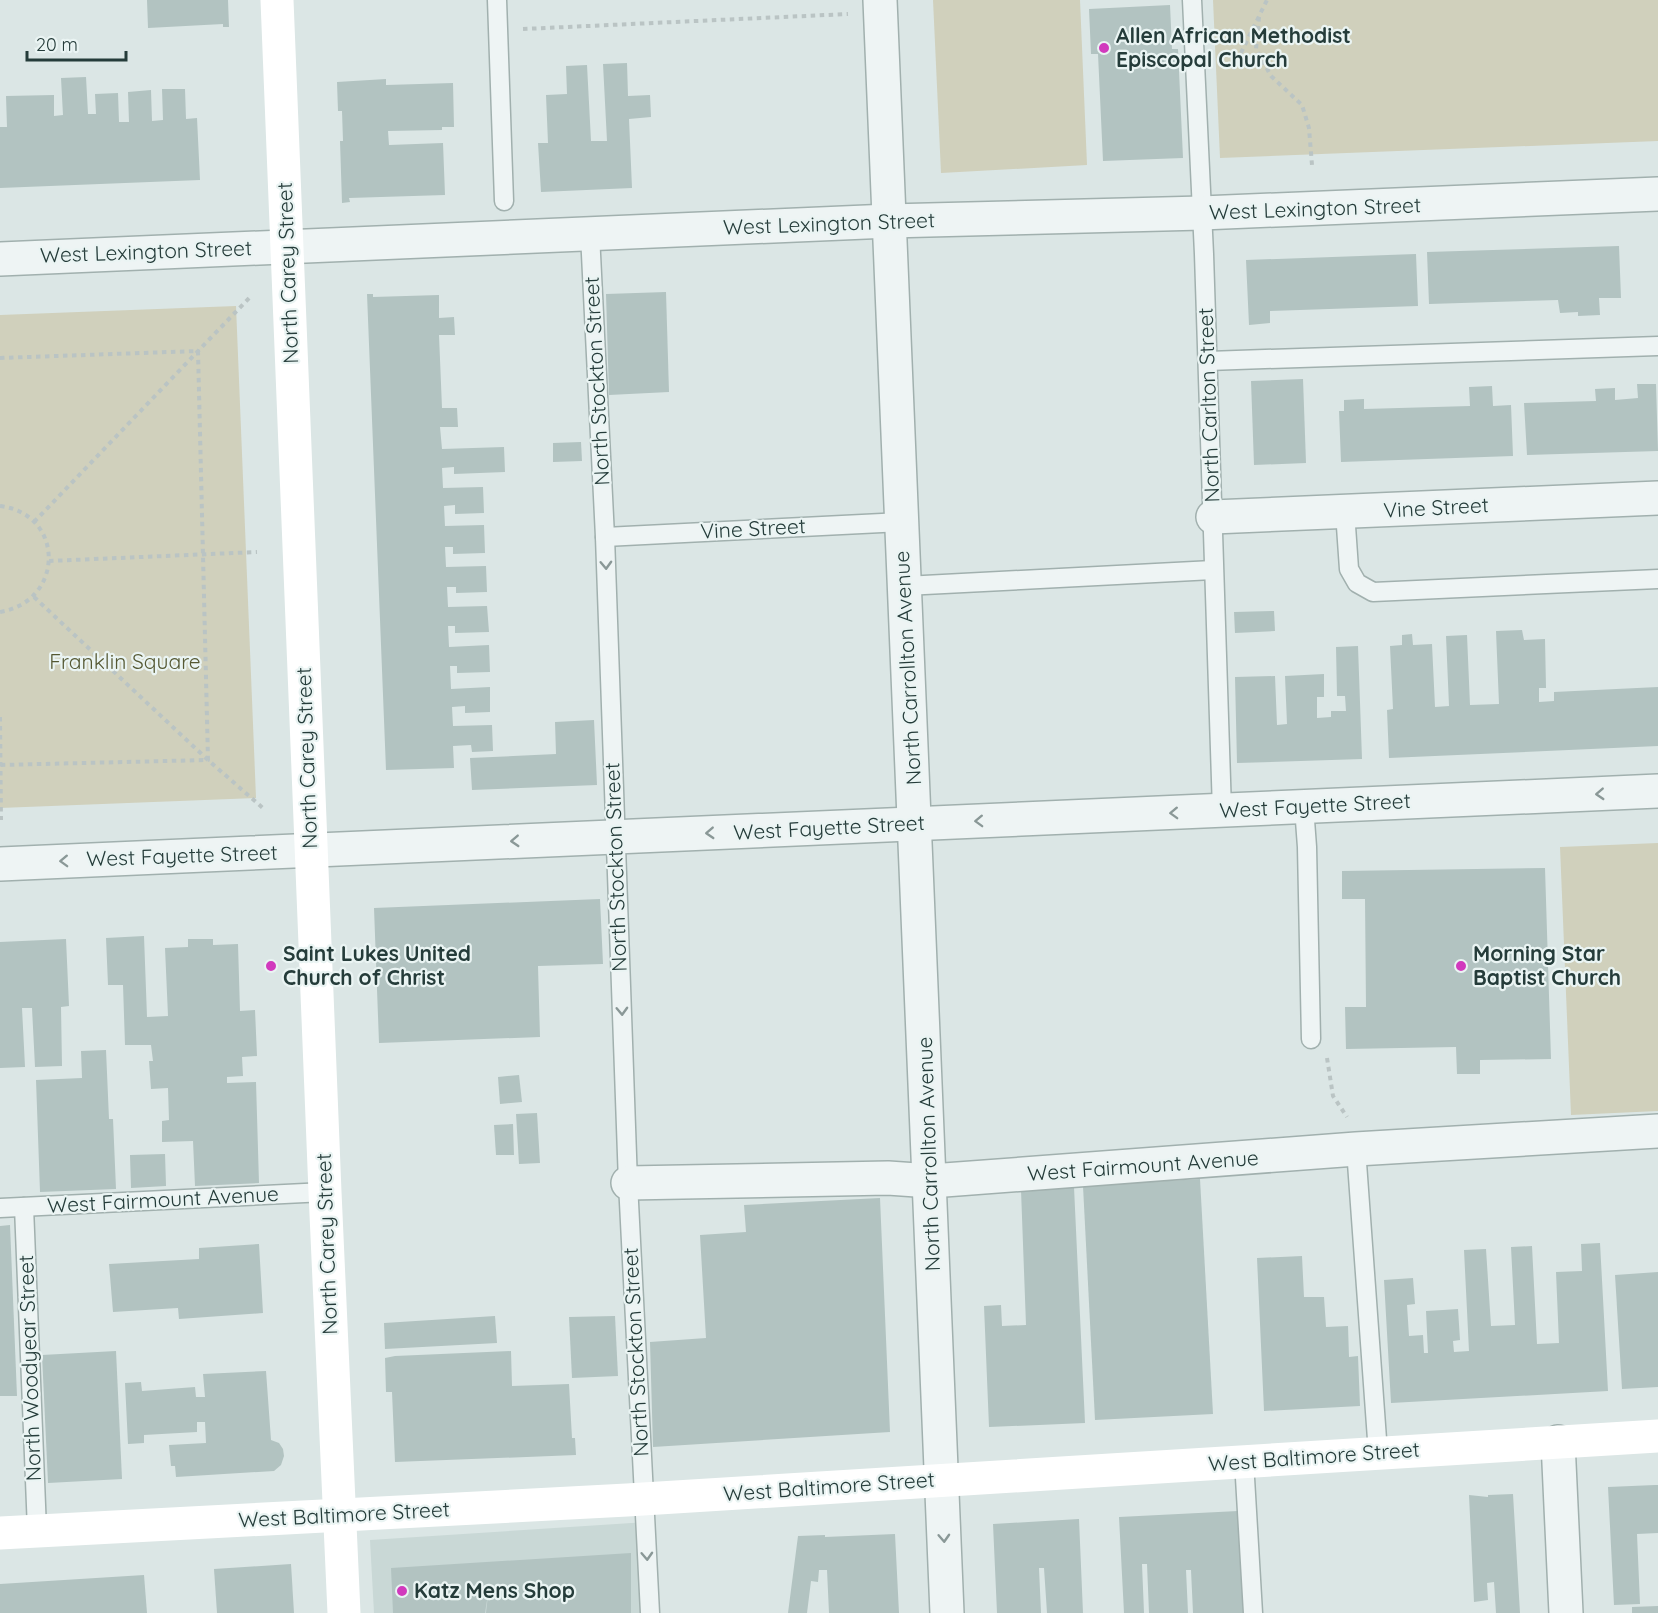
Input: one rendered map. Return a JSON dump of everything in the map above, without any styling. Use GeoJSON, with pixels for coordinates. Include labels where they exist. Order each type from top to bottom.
{"type":"FeatureCollection","features":[{"type":"Feature","properties":{"kind":"main road","name":"North Carey Street"},"geometry":{"type":"LineString","coordinates":[[277,0],[344,1613]]}},
{"type":"Feature","properties":{"kind":"main road","name":"West Baltimore Street"},"geometry":{"type":"LineString","coordinates":[[0,1533],[644,1499],[1658,1436]]}},
{"type":"Feature","properties":{"kind":"street","name":"North Carrollton Avenue"},"geometry":{"type":"LineString","coordinates":[[881,6],[947,1613]]}},
{"type":"Feature","properties":{"kind":"street","name":"West Lexington Street"},"geometry":{"type":"LineString","coordinates":[[0,259],[889,221],[1202,213],[1658,194]]}},
{"type":"Feature","properties":{"kind":"street","name":"Vine Street"},"geometry":{"type":"LineString","coordinates":[[1213,518],[1658,498]]}},
{"type":"Feature","properties":{"kind":"street","name":"West Fayette Street"},"geometry":{"type":"LineString","coordinates":[[0,864],[1658,791]]}},
{"type":"Feature","properties":{"kind":"street","name":"West Fairmount Avenue"},"geometry":{"type":"LineString","coordinates":[[628,1183],[888,1178],[931,1181],[1364,1149],[1658,1131]]}},
{"type":"Feature","properties":{"kind":"street"},"geometry":{"type":"LineString","coordinates":[[1558,1442],[1566,1613]]}},
{"type":"Feature","properties":{"kind":"lane"},"geometry":{"type":"LineString","coordinates":[[497,0],[504,201]]}},
{"type":"Feature","properties":{"kind":"lane","name":"North Carlton Street"},"geometry":{"type":"LineString","coordinates":[[1192,0],[1208,361],[1222,811]]}},
{"type":"Feature","properties":{"kind":"lane","name":"North Stockton Street"},"geometry":{"type":"LineString","coordinates":[[590,234],[605,537],[628,1183],[650,1613]]}},
{"type":"Feature","properties":{"kind":"lane"},"geometry":{"type":"LineString","coordinates":[[1208,361],[1658,346]]}},
{"type":"Feature","properties":{"kind":"lane"},"geometry":{"type":"LineString","coordinates":[[1345,512],[1349,569],[1357,583],[1373,592],[1658,579]]}},
{"type":"Feature","properties":{"kind":"lane","name":"Vine Street"},"geometry":{"type":"LineString","coordinates":[[605,537],[902,522]]}},
{"type":"Feature","properties":{"kind":"lane"},"geometry":{"type":"LineString","coordinates":[[905,586],[1213,570]]}},
{"type":"Feature","properties":{"kind":"lane"},"geometry":{"type":"LineString","coordinates":[[1304,807],[1311,1039]]}},
{"type":"Feature","properties":{"kind":"lane"},"geometry":{"type":"LineString","coordinates":[[1364,1149],[1378,1453]]}},
{"type":"Feature","properties":{"kind":"lane","name":"West Fairmount Avenue"},"geometry":{"type":"LineString","coordinates":[[0,1208],[325,1192]]}},
{"type":"Feature","properties":{"kind":"lane","name":"North Woodyear Street"},"geometry":{"type":"LineString","coordinates":[[24,1207],[37,1530]]}},
{"type":"Feature","properties":{"kind":"lane"},"geometry":{"type":"LineString","coordinates":[[1244,1461],[1253,1613]]}},
{"type":"Feature","properties":{"kind":"path"},"geometry":{"type":"LineString","coordinates":[[1233,69],[1267,0]]}},
{"type":"Feature","properties":{"kind":"path"},"geometry":{"type":"LineString","coordinates":[[498,30],[881,6]]}},
{"type":"Feature","properties":{"kind":"path"},"geometry":{"type":"LineString","coordinates":[[1259,17],[1256,49],[1271,76],[1302,105],[1309,128],[1312,165]]}},
{"type":"Feature","properties":{"kind":"path"},"geometry":{"type":"LineString","coordinates":[[33,522],[251,297]]}},
{"type":"Feature","properties":{"kind":"path"},"geometry":{"type":"LineString","coordinates":[[0,358],[198,351]]}},
{"type":"Feature","properties":{"kind":"path"},"geometry":{"type":"LineString","coordinates":[[198,351],[208,760]]}},
{"type":"Feature","properties":{"kind":"path"},"geometry":{"type":"LineString","coordinates":[[0,507],[9,507],[22,513],[33,522],[42,533],[48,547],[49,561],[42,586],[33,597],[23,605],[0,612]]}},
{"type":"Feature","properties":{"kind":"path"},"geometry":{"type":"LineString","coordinates":[[49,561],[257,552]]}},
{"type":"Feature","properties":{"kind":"path"},"geometry":{"type":"LineString","coordinates":[[33,597],[264,809]]}},
{"type":"Feature","properties":{"kind":"path"},"geometry":{"type":"LineString","coordinates":[[0,717],[1,820]]}},
{"type":"Feature","properties":{"kind":"path"},"geometry":{"type":"LineString","coordinates":[[0,765],[208,760]]}},
{"type":"Feature","properties":{"kind":"path"},"geometry":{"type":"LineString","coordinates":[[1311,1039],[1328,1059],[1333,1096],[1364,1149]]}},
{"type":"Feature","properties":{"kind":"shaded area"},"geometry":{"type":"Polygon","coordinates":[[[647,1522],[653,1613],[374,1613],[370,1540],[647,1522]]]}},
{"type":"Feature","properties":{"kind":"green space"},"geometry":{"type":"Polygon","coordinates":[[[933,0],[1080,0],[1087,165],[941,173],[933,0]]]}},
{"type":"Feature","properties":{"kind":"green space"},"geometry":{"type":"Polygon","coordinates":[[[1213,0],[1658,0],[1658,141],[1220,158],[1213,0]]]}},
{"type":"Feature","properties":{"kind":"green space","name":"Franklin Square"},"geometry":{"type":"Polygon","coordinates":[[[236,306],[256,798],[0,808],[0,315],[236,306]]]}},
{"type":"Feature","properties":{"kind":"green space"},"geometry":{"type":"Polygon","coordinates":[[[1658,843],[1658,1111],[1571,1115],[1560,847],[1658,843]]]}},
{"type":"Feature","properties":{"kind":"building"},"geometry":{"type":"Polygon","coordinates":[[[147,0],[228,0],[229,27],[223,27],[223,24],[148,28],[147,0]]]}},
{"type":"Feature","properties":{"kind":"building"},"geometry":{"type":"Polygon","coordinates":[[[1170,5],[1172,49],[1178,49],[1183,158],[1103,161],[1098,54],[1091,54],[1089,9],[1170,5]]]}},
{"type":"Feature","properties":{"kind":"building"},"geometry":{"type":"Polygon","coordinates":[[[627,63],[628,96],[650,95],[651,117],[629,119],[632,188],[541,192],[538,143],[548,143],[546,95],[567,94],[566,66],[587,65],[591,141],[607,141],[603,64],[627,63]]]}},
{"type":"Feature","properties":{"kind":"building"},"geometry":{"type":"Polygon","coordinates":[[[86,77],[88,114],[96,114],[95,94],[118,93],[119,122],[129,122],[128,92],[151,90],[152,121],[163,120],[162,89],[185,89],[186,119],[197,118],[200,180],[0,188],[0,127],[7,127],[6,96],[54,95],[54,116],[63,115],[61,78],[86,77]]]}},
{"type":"Feature","properties":{"kind":"building"},"geometry":{"type":"Polygon","coordinates":[[[386,79],[386,85],[453,83],[454,127],[442,127],[442,130],[388,131],[389,145],[443,143],[445,195],[349,198],[350,202],[342,203],[340,141],[343,141],[342,111],[338,111],[337,82],[386,79]]]}},
{"type":"Feature","properties":{"kind":"building"},"geometry":{"type":"Polygon","coordinates":[[[1619,246],[1621,298],[1599,298],[1600,315],[1578,316],[1578,312],[1560,313],[1558,300],[1429,304],[1427,252],[1619,246]]]}},
{"type":"Feature","properties":{"kind":"building"},"geometry":{"type":"Polygon","coordinates":[[[1416,254],[1418,306],[1270,311],[1270,323],[1249,325],[1246,260],[1416,254]]]}},
{"type":"Feature","properties":{"kind":"building"},"geometry":{"type":"Polygon","coordinates":[[[666,292],[669,392],[609,395],[606,294],[666,292]]]}},
{"type":"Feature","properties":{"kind":"building"},"geometry":{"type":"Polygon","coordinates":[[[367,294],[373,294],[373,297],[439,295],[439,318],[454,317],[455,335],[439,335],[442,408],[457,408],[458,427],[440,427],[442,449],[504,447],[505,472],[454,474],[454,467],[442,468],[443,488],[483,487],[484,513],[455,514],[455,505],[444,506],[445,526],[484,525],[485,553],[453,554],[453,547],[445,547],[446,567],[486,566],[487,592],[456,593],[456,587],[447,587],[448,607],[487,606],[489,632],[455,633],[455,626],[448,626],[449,647],[489,645],[490,672],[457,673],[457,666],[450,666],[451,689],[490,687],[490,712],[465,713],[465,706],[452,707],[453,726],[492,725],[493,751],[472,752],[471,745],[453,746],[454,768],[386,770],[367,294]]]}},
{"type":"Feature","properties":{"kind":"building"},"geometry":{"type":"Polygon","coordinates":[[[1303,379],[1306,463],[1254,465],[1251,381],[1303,379]]]}},
{"type":"Feature","properties":{"kind":"building"},"geometry":{"type":"Polygon","coordinates":[[[1637,384],[1656,384],[1658,451],[1527,455],[1524,403],[1596,401],[1595,389],[1615,388],[1615,400],[1638,398],[1637,384]]]}},
{"type":"Feature","properties":{"kind":"building"},"geometry":{"type":"Polygon","coordinates":[[[1492,386],[1493,406],[1511,405],[1513,456],[1341,462],[1339,411],[1344,411],[1344,400],[1364,399],[1364,409],[1470,406],[1469,387],[1492,386]]]}},
{"type":"Feature","properties":{"kind":"building"},"geometry":{"type":"Polygon","coordinates":[[[581,442],[582,461],[553,462],[553,443],[581,442]]]}},
{"type":"Feature","properties":{"kind":"building"},"geometry":{"type":"Polygon","coordinates":[[[1274,611],[1275,631],[1235,633],[1234,612],[1274,611]]]}},
{"type":"Feature","properties":{"kind":"building"},"geometry":{"type":"Polygon","coordinates":[[[1522,630],[1524,640],[1545,639],[1546,688],[1539,688],[1539,702],[1554,701],[1554,692],[1658,687],[1658,746],[1389,758],[1387,710],[1393,709],[1390,646],[1402,645],[1402,635],[1412,634],[1413,645],[1432,644],[1435,707],[1449,706],[1446,636],[1467,635],[1470,705],[1499,704],[1496,631],[1522,630]]]}},
{"type":"Feature","properties":{"kind":"building"},"geometry":{"type":"Polygon","coordinates":[[[1358,646],[1362,759],[1237,763],[1235,677],[1275,676],[1277,725],[1287,724],[1285,676],[1324,674],[1324,697],[1317,697],[1317,718],[1331,717],[1331,711],[1346,711],[1345,696],[1337,696],[1336,647],[1358,646]]]}},
{"type":"Feature","properties":{"kind":"building"},"geometry":{"type":"Polygon","coordinates":[[[594,720],[597,785],[472,790],[470,758],[556,754],[555,722],[594,720]]]}},
{"type":"Feature","properties":{"kind":"building"},"geometry":{"type":"Polygon","coordinates":[[[1545,868],[1551,1059],[1480,1060],[1480,1074],[1457,1074],[1456,1047],[1346,1049],[1345,1007],[1366,1007],[1365,899],[1342,899],[1342,871],[1545,868]]]}},
{"type":"Feature","properties":{"kind":"building"},"geometry":{"type":"Polygon","coordinates":[[[600,899],[603,964],[538,966],[540,1037],[379,1043],[374,908],[600,899]]]}},
{"type":"Feature","properties":{"kind":"building"},"geometry":{"type":"Polygon","coordinates":[[[144,936],[147,1017],[168,1016],[165,948],[188,947],[188,939],[213,939],[213,945],[238,944],[240,1011],[255,1010],[257,1056],[242,1057],[243,1076],[227,1077],[227,1083],[256,1082],[259,1183],[195,1186],[193,1141],[162,1142],[162,1121],[169,1120],[168,1088],[151,1089],[149,1061],[153,1061],[151,1045],[125,1045],[123,985],[108,985],[106,938],[144,936]]]}},
{"type":"Feature","properties":{"kind":"building"},"geometry":{"type":"Polygon","coordinates":[[[66,939],[69,1006],[61,1007],[62,1066],[35,1067],[32,1008],[22,1008],[25,1067],[0,1068],[0,942],[66,939]]]}},
{"type":"Feature","properties":{"kind":"building"},"geometry":{"type":"Polygon","coordinates":[[[106,1050],[109,1119],[113,1119],[116,1189],[40,1192],[36,1080],[82,1078],[81,1051],[106,1050]]]}},
{"type":"Feature","properties":{"kind":"building"},"geometry":{"type":"Polygon","coordinates":[[[519,1075],[522,1102],[500,1104],[498,1077],[519,1075]]]}},
{"type":"Feature","properties":{"kind":"building"},"geometry":{"type":"Polygon","coordinates":[[[537,1113],[540,1163],[519,1164],[516,1114],[537,1113]]]}},
{"type":"Feature","properties":{"kind":"building"},"geometry":{"type":"Polygon","coordinates":[[[513,1124],[514,1155],[496,1155],[494,1125],[513,1124]]]}},
{"type":"Feature","properties":{"kind":"building"},"geometry":{"type":"Polygon","coordinates":[[[165,1154],[166,1186],[131,1188],[130,1155],[165,1154]]]}},
{"type":"Feature","properties":{"kind":"building"},"geometry":{"type":"Polygon","coordinates":[[[1200,1179],[1213,1414],[1095,1420],[1083,1186],[1200,1179]]]}},
{"type":"Feature","properties":{"kind":"building"},"geometry":{"type":"Polygon","coordinates":[[[1074,1187],[1085,1423],[989,1427],[984,1306],[1001,1305],[1002,1326],[1026,1325],[1021,1190],[1074,1187]]]}},
{"type":"Feature","properties":{"kind":"building"},"geometry":{"type":"Polygon","coordinates":[[[880,1198],[890,1432],[653,1447],[650,1342],[706,1338],[700,1235],[746,1232],[744,1205],[880,1198]]]}},
{"type":"Feature","properties":{"kind":"building"},"geometry":{"type":"Polygon","coordinates":[[[10,1225],[17,1396],[0,1396],[0,1226],[10,1225]]]}},
{"type":"Feature","properties":{"kind":"building"},"geometry":{"type":"Polygon","coordinates":[[[1600,1243],[1608,1391],[1391,1403],[1384,1280],[1413,1278],[1415,1304],[1407,1305],[1409,1336],[1423,1335],[1424,1353],[1428,1353],[1426,1311],[1458,1309],[1460,1340],[1453,1341],[1454,1352],[1469,1351],[1464,1250],[1486,1249],[1491,1326],[1515,1325],[1511,1247],[1532,1246],[1537,1344],[1559,1343],[1556,1272],[1582,1271],[1581,1244],[1600,1243]]]}},
{"type":"Feature","properties":{"kind":"building"},"geometry":{"type":"Polygon","coordinates":[[[259,1244],[263,1313],[179,1319],[178,1308],[113,1312],[109,1264],[199,1259],[199,1248],[259,1244]]]}},
{"type":"Feature","properties":{"kind":"building"},"geometry":{"type":"Polygon","coordinates":[[[1302,1256],[1304,1297],[1324,1297],[1326,1327],[1348,1326],[1349,1357],[1358,1356],[1360,1406],[1264,1411],[1257,1258],[1302,1256]]]}},
{"type":"Feature","properties":{"kind":"building"},"geometry":{"type":"Polygon","coordinates":[[[1658,1272],[1658,1387],[1622,1389],[1615,1275],[1658,1272]]]}},
{"type":"Feature","properties":{"kind":"building"},"geometry":{"type":"Polygon","coordinates":[[[495,1316],[497,1343],[385,1349],[384,1323],[495,1316]]]}},
{"type":"Feature","properties":{"kind":"building"},"geometry":{"type":"Polygon","coordinates":[[[615,1316],[618,1376],[572,1378],[569,1317],[615,1316]]]}},
{"type":"Feature","properties":{"kind":"building"},"geometry":{"type":"Polygon","coordinates":[[[116,1351],[122,1479],[48,1483],[42,1355],[116,1351]]]}},
{"type":"Feature","properties":{"kind":"building"},"geometry":{"type":"Polygon","coordinates":[[[511,1351],[512,1386],[569,1384],[572,1438],[575,1438],[576,1455],[395,1462],[392,1392],[386,1392],[385,1358],[511,1351]]]}},
{"type":"Feature","properties":{"kind":"building"},"geometry":{"type":"Polygon","coordinates":[[[266,1371],[271,1440],[279,1443],[284,1456],[281,1465],[274,1471],[176,1477],[175,1466],[171,1466],[169,1445],[206,1443],[205,1422],[197,1422],[197,1432],[144,1435],[144,1443],[128,1444],[125,1383],[141,1382],[142,1391],[195,1387],[196,1397],[205,1397],[203,1374],[266,1371]]]}},
{"type":"Feature","properties":{"kind":"building"},"geometry":{"type":"Polygon","coordinates":[[[1658,1485],[1658,1533],[1637,1534],[1640,1604],[1614,1605],[1608,1487],[1658,1485]]]}},
{"type":"Feature","properties":{"kind":"building"},"geometry":{"type":"Polygon","coordinates":[[[1513,1494],[1520,1613],[1496,1613],[1494,1582],[1487,1583],[1488,1600],[1474,1602],[1469,1495],[1488,1497],[1488,1495],[1513,1494]]]}},
{"type":"Feature","properties":{"kind":"building"},"geometry":{"type":"Polygon","coordinates":[[[1238,1511],[1243,1613],[1193,1613],[1191,1570],[1186,1570],[1188,1613],[1149,1613],[1147,1564],[1142,1564],[1144,1613],[1124,1613],[1119,1517],[1238,1511]]]}},
{"type":"Feature","properties":{"kind":"building"},"geometry":{"type":"Polygon","coordinates":[[[1079,1519],[1083,1613],[1047,1613],[1044,1568],[1039,1568],[1041,1613],[997,1613],[993,1524],[1079,1519]]]}},
{"type":"Feature","properties":{"kind":"building"},"geometry":{"type":"Polygon","coordinates":[[[895,1534],[899,1613],[829,1613],[827,1570],[819,1570],[818,1582],[811,1581],[807,1613],[788,1613],[798,1536],[895,1534]]]}},
{"type":"Feature","properties":{"kind":"building"},"geometry":{"type":"Polygon","coordinates":[[[631,1553],[631,1613],[486,1613],[489,1587],[485,1613],[393,1613],[391,1568],[631,1553]]]}},
{"type":"Feature","properties":{"kind":"building"},"geometry":{"type":"Polygon","coordinates":[[[291,1564],[294,1613],[217,1613],[214,1569],[291,1564]]]}},
{"type":"Feature","properties":{"kind":"building"},"geometry":{"type":"Polygon","coordinates":[[[144,1575],[147,1613],[0,1613],[0,1584],[144,1575]]]}},
{"type":"Feature","properties":{"kind":"building"},"geometry":{"type":"Polygon","coordinates":[[[1658,1606],[1658,1613],[1632,1613],[1632,1607],[1658,1606]]]}},
{"type":"Feature","properties":{"kind":"place","name":"Allen African Methodist Episcopal Church"},"geometry":{"type":"Point","coordinates":[1104,48]}},
{"type":"Feature","properties":{"kind":"place","name":"Saint Lukes United Church of Christ"},"geometry":{"type":"Point","coordinates":[271,966]}},
{"type":"Feature","properties":{"kind":"place","name":"Morning Star Baptist Church"},"geometry":{"type":"Point","coordinates":[1461,966]}},
{"type":"Feature","properties":{"kind":"place","name":"Katz Mens Shop"},"geometry":{"type":"Point","coordinates":[402,1591]}}]}
